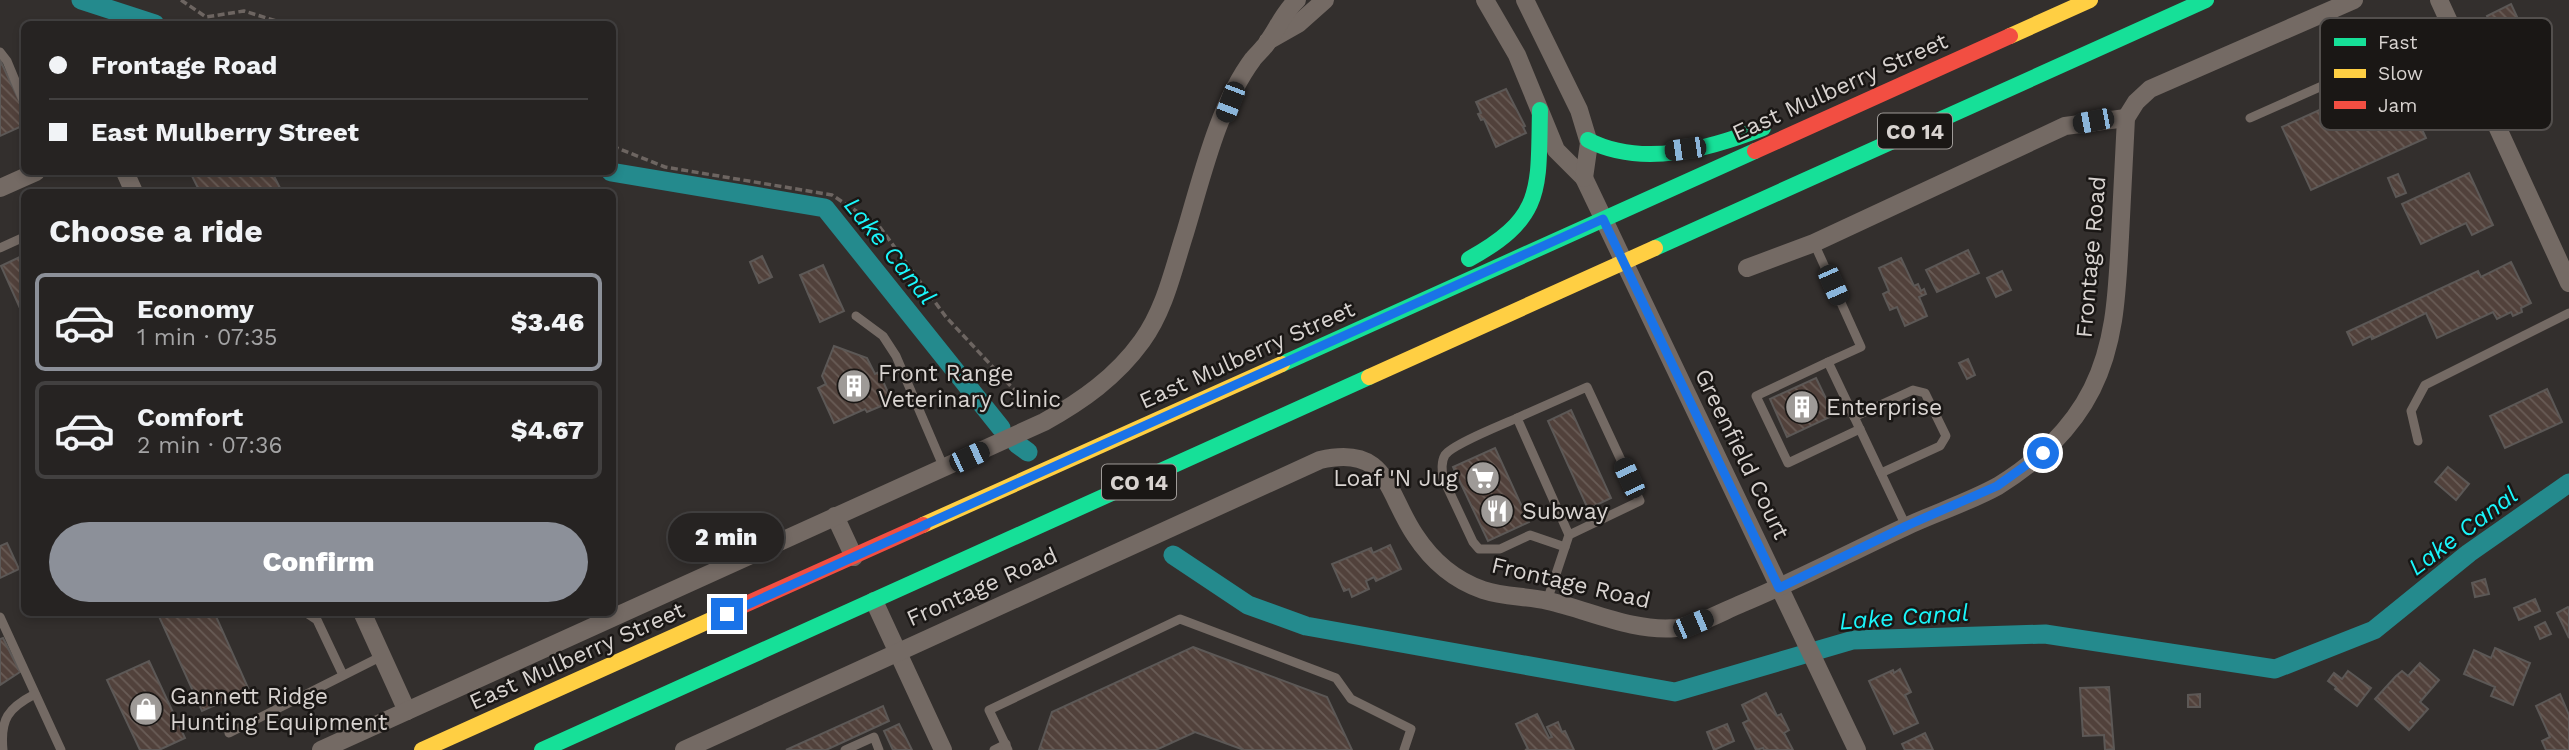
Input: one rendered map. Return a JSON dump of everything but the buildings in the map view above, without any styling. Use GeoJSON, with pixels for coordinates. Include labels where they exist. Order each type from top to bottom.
{"type":"FeatureCollection","features":[{"type":"Feature","properties":{"kind":"highway","name":"East Mulberry Street"},"geometry":{"type":"LineString","coordinates":[[422,750],[2090,0]]}},
{"type":"Feature","properties":{"kind":"highway","name":"CO 14"},"geometry":{"type":"LineString","coordinates":[[542,750],[2206,0]]}},
{"type":"Feature","properties":{"kind":"highway"},"geometry":{"type":"LineString","coordinates":[[1874,79],[1949,64]]}},
{"type":"Feature","properties":{"kind":"highway"},"geometry":{"type":"LineString","coordinates":[[1459,264],[1502,242],[1519,228],[1531,207],[1537,185],[1540,110]]}},
{"type":"Feature","properties":{"kind":"highway"},"geometry":{"type":"LineString","coordinates":[[1588,140],[1612,151],[1668,151],[1723,141],[1780,121]]}},
{"type":"Feature","properties":{"kind":"highway"},"geometry":{"type":"LineString","coordinates":[[1272,369],[1325,328]]}},
{"type":"Feature","properties":{"kind":"street"},"geometry":{"type":"LineString","coordinates":[[616,616],[1044,422],[1105,383],[1130,356],[1158,316],[1213,145],[1230,102],[1252,61],[1268,41],[1284,12],[1297,0]]}},
{"type":"Feature","properties":{"kind":"street"},"geometry":{"type":"LineString","coordinates":[[1268,41],[1298,24],[1325,0]]}},
{"type":"Feature","properties":{"kind":"street"},"geometry":{"type":"LineString","coordinates":[[1485,0],[1517,55],[1556,150],[1584,178]]}},
{"type":"Feature","properties":{"kind":"street"},"geometry":{"type":"LineString","coordinates":[[1525,0],[1580,110],[1588,140],[1584,178]]}},
{"type":"Feature","properties":{"kind":"street"},"geometry":{"type":"LineString","coordinates":[[1747,268],[1814,243],[2065,126],[2126,118],[2136,102],[2150,89],[2354,0]]}},
{"type":"Feature","properties":{"kind":"street"},"geometry":{"type":"LineString","coordinates":[[2439,0],[2447,18]]}},
{"type":"Feature","properties":{"kind":"street","name":"Frontage Road"},"geometry":{"type":"LineString","coordinates":[[684,750],[1320,460],[1342,455],[1371,464],[1382,475],[1414,534],[1439,566],[1484,591],[1547,601],[1640,626],[1673,628],[1693,624],[1779,588],[1906,526],[1997,486],[2043,453],[2071,424],[2092,389],[2108,348],[2116,304],[2126,118]]}},
{"type":"Feature","properties":{"kind":"street"},"geometry":{"type":"LineString","coordinates":[[2498,130],[2569,284]]}},
{"type":"Feature","properties":{"kind":"street"},"geometry":{"type":"LineString","coordinates":[[0,188],[29,175]]}},
{"type":"Feature","properties":{"kind":"street","name":"Greenfield Court"},"geometry":{"type":"LineString","coordinates":[[1584,178],[1857,750]]}},
{"type":"Feature","properties":{"kind":"street"},"geometry":{"type":"LineString","coordinates":[[835,516],[854,557]]}},
{"type":"Feature","properties":{"kind":"street"},"geometry":{"type":"LineString","coordinates":[[874,601],[943,750]]}},
{"type":"Feature","properties":{"kind":"street"},"geometry":{"type":"LineString","coordinates":[[364,616],[407,711]]}},
{"type":"Feature","properties":{"kind":"street"},"geometry":{"type":"LineString","coordinates":[[321,750],[616,616]]}},
{"type":"Feature","properties":{"kind":"lane"},"geometry":{"type":"LineString","coordinates":[[0,52],[7,61],[21,95]]}},
{"type":"Feature","properties":{"kind":"lane"},"geometry":{"type":"LineString","coordinates":[[2250,118],[2320,87]]}},
{"type":"Feature","properties":{"kind":"lane"},"geometry":{"type":"LineString","coordinates":[[0,248],[21,238]]}},
{"type":"Feature","properties":{"kind":"lane"},"geometry":{"type":"LineString","coordinates":[[1814,243],[1861,347],[1756,396],[1788,463],[1860,429]]}},
{"type":"Feature","properties":{"kind":"lane"},"geometry":{"type":"LineString","coordinates":[[2418,442],[2411,411],[2425,385],[2569,313]]}},
{"type":"Feature","properties":{"kind":"lane"},"geometry":{"type":"LineString","coordinates":[[856,316],[883,336],[896,356],[944,468]]}},
{"type":"Feature","properties":{"kind":"lane"},"geometry":{"type":"LineString","coordinates":[[1828,362],[1906,526]]}},
{"type":"Feature","properties":{"kind":"lane"},"geometry":{"type":"LineString","coordinates":[[1565,547],[1531,535],[1500,549],[1479,549],[1473,542],[1443,478],[1442,467],[1446,455],[1457,446],[1587,387],[1640,501],[1569,535]]}},
{"type":"Feature","properties":{"kind":"lane"},"geometry":{"type":"LineString","coordinates":[[1854,417],[1913,390],[1926,393],[1946,436],[1940,446],[1881,473]]}},
{"type":"Feature","properties":{"kind":"lane"},"geometry":{"type":"LineString","coordinates":[[1517,418],[1569,535],[1547,601]]}},
{"type":"Feature","properties":{"kind":"lane"},"geometry":{"type":"LineString","coordinates":[[311,616],[317,620],[343,675]]}},
{"type":"Feature","properties":{"kind":"lane"},"geometry":{"type":"LineString","coordinates":[[0,617],[61,750]]}},
{"type":"Feature","properties":{"kind":"lane"},"geometry":{"type":"LineString","coordinates":[[994,750],[1007,747],[989,710],[1180,619],[1336,677],[1351,699],[1411,729],[1404,750]]}},
{"type":"Feature","properties":{"kind":"lane"},"geometry":{"type":"LineString","coordinates":[[229,733],[382,656]]}},
{"type":"Feature","properties":{"kind":"lane"},"geometry":{"type":"LineString","coordinates":[[4,750],[0,735],[3,718],[17,703],[35,694]]}},
{"type":"Feature","properties":{"kind":"lane"},"geometry":{"type":"LineString","coordinates":[[845,750],[874,737],[879,750]]}},
{"type":"Feature","properties":{"kind":"path"},"geometry":{"type":"LineString","coordinates":[[181,0],[206,17],[244,11],[276,21]]}},
{"type":"Feature","properties":{"kind":"path"},"geometry":{"type":"LineString","coordinates":[[616,148],[665,167],[832,195],[879,226],[946,317],[1044,422]]}},
{"type":"Feature","properties":{"kind":"waterway","name":"Lake Canal"},"geometry":{"type":"LineString","coordinates":[[81,0],[146,21]]}},
{"type":"Feature","properties":{"kind":"waterway","name":"Lake Canal"},"geometry":{"type":"LineString","coordinates":[[616,173],[825,208],[1001,428]]}},
{"type":"Feature","properties":{"kind":"waterway","name":"Lake Canal"},"geometry":{"type":"LineString","coordinates":[[1017,444],[1028,452]]}},
{"type":"Feature","properties":{"kind":"waterway","name":"Lake Canal"},"geometry":{"type":"LineString","coordinates":[[1173,555],[1248,605],[1306,626],[1675,692],[1853,640],[2045,634],[2275,669],[2374,630],[2469,553],[2569,483]]}},
{"type":"Feature","properties":{"kind":"traffic: fast"},"geometry":{"type":"LineString","coordinates":[[1655,248],[2206,0]]}},
{"type":"Feature","properties":{"kind":"traffic: fast"},"geometry":{"type":"LineString","coordinates":[[1469,259],[1512,229],[1532,198],[1539,161],[1540,110]]}},
{"type":"Feature","properties":{"kind":"traffic: fast"},"geometry":{"type":"LineString","coordinates":[[1588,140],[1631,153],[1653,154],[1720,143],[1763,128]]}},
{"type":"Feature","properties":{"kind":"traffic: fast"},"geometry":{"type":"LineString","coordinates":[[1282,364],[1755,151]]}},
{"type":"Feature","properties":{"kind":"traffic: fast"},"geometry":{"type":"LineString","coordinates":[[542,750],[1369,377]]}},
{"type":"Feature","properties":{"kind":"traffic: slow"},"geometry":{"type":"LineString","coordinates":[[2010,36],[2090,0]]}},
{"type":"Feature","properties":{"kind":"traffic: slow"},"geometry":{"type":"LineString","coordinates":[[1369,377],[1655,248]]}},
{"type":"Feature","properties":{"kind":"traffic: slow"},"geometry":{"type":"LineString","coordinates":[[923,525],[1282,364]]}},
{"type":"Feature","properties":{"kind":"traffic: slow"},"geometry":{"type":"LineString","coordinates":[[422,750],[733,610]]}},
{"type":"Feature","properties":{"kind":"traffic: jam"},"geometry":{"type":"LineString","coordinates":[[1755,151],[2010,36]]}},
{"type":"Feature","properties":{"kind":"traffic: jam"},"geometry":{"type":"LineString","coordinates":[[733,610],[923,525]]}},
{"type":"Feature","properties":{"kind":"place","name":"Front Range Veterinary Clinic"},"geometry":{"type":"Point","coordinates":[854,386]}},
{"type":"Feature","properties":{"kind":"place","name":"Enterprise"},"geometry":{"type":"Point","coordinates":[1802,407]}},
{"type":"Feature","properties":{"kind":"place","name":"Loaf 'N Jug"},"geometry":{"type":"Point","coordinates":[1483,478]}},
{"type":"Feature","properties":{"kind":"place","name":"Subway"},"geometry":{"type":"Point","coordinates":[1497,511]}},
{"type":"Feature","properties":{"kind":"place","name":"Gannett Ridge Hunting Equipment"},"geometry":{"type":"Point","coordinates":[146,709]}},
{"type":"Feature","properties":{"kind":"route"},"geometry":{"type":"LineString","coordinates":[[727,614],[1603,219],[1779,588],[1906,526],[1997,486],[2043,453]]}}]}
